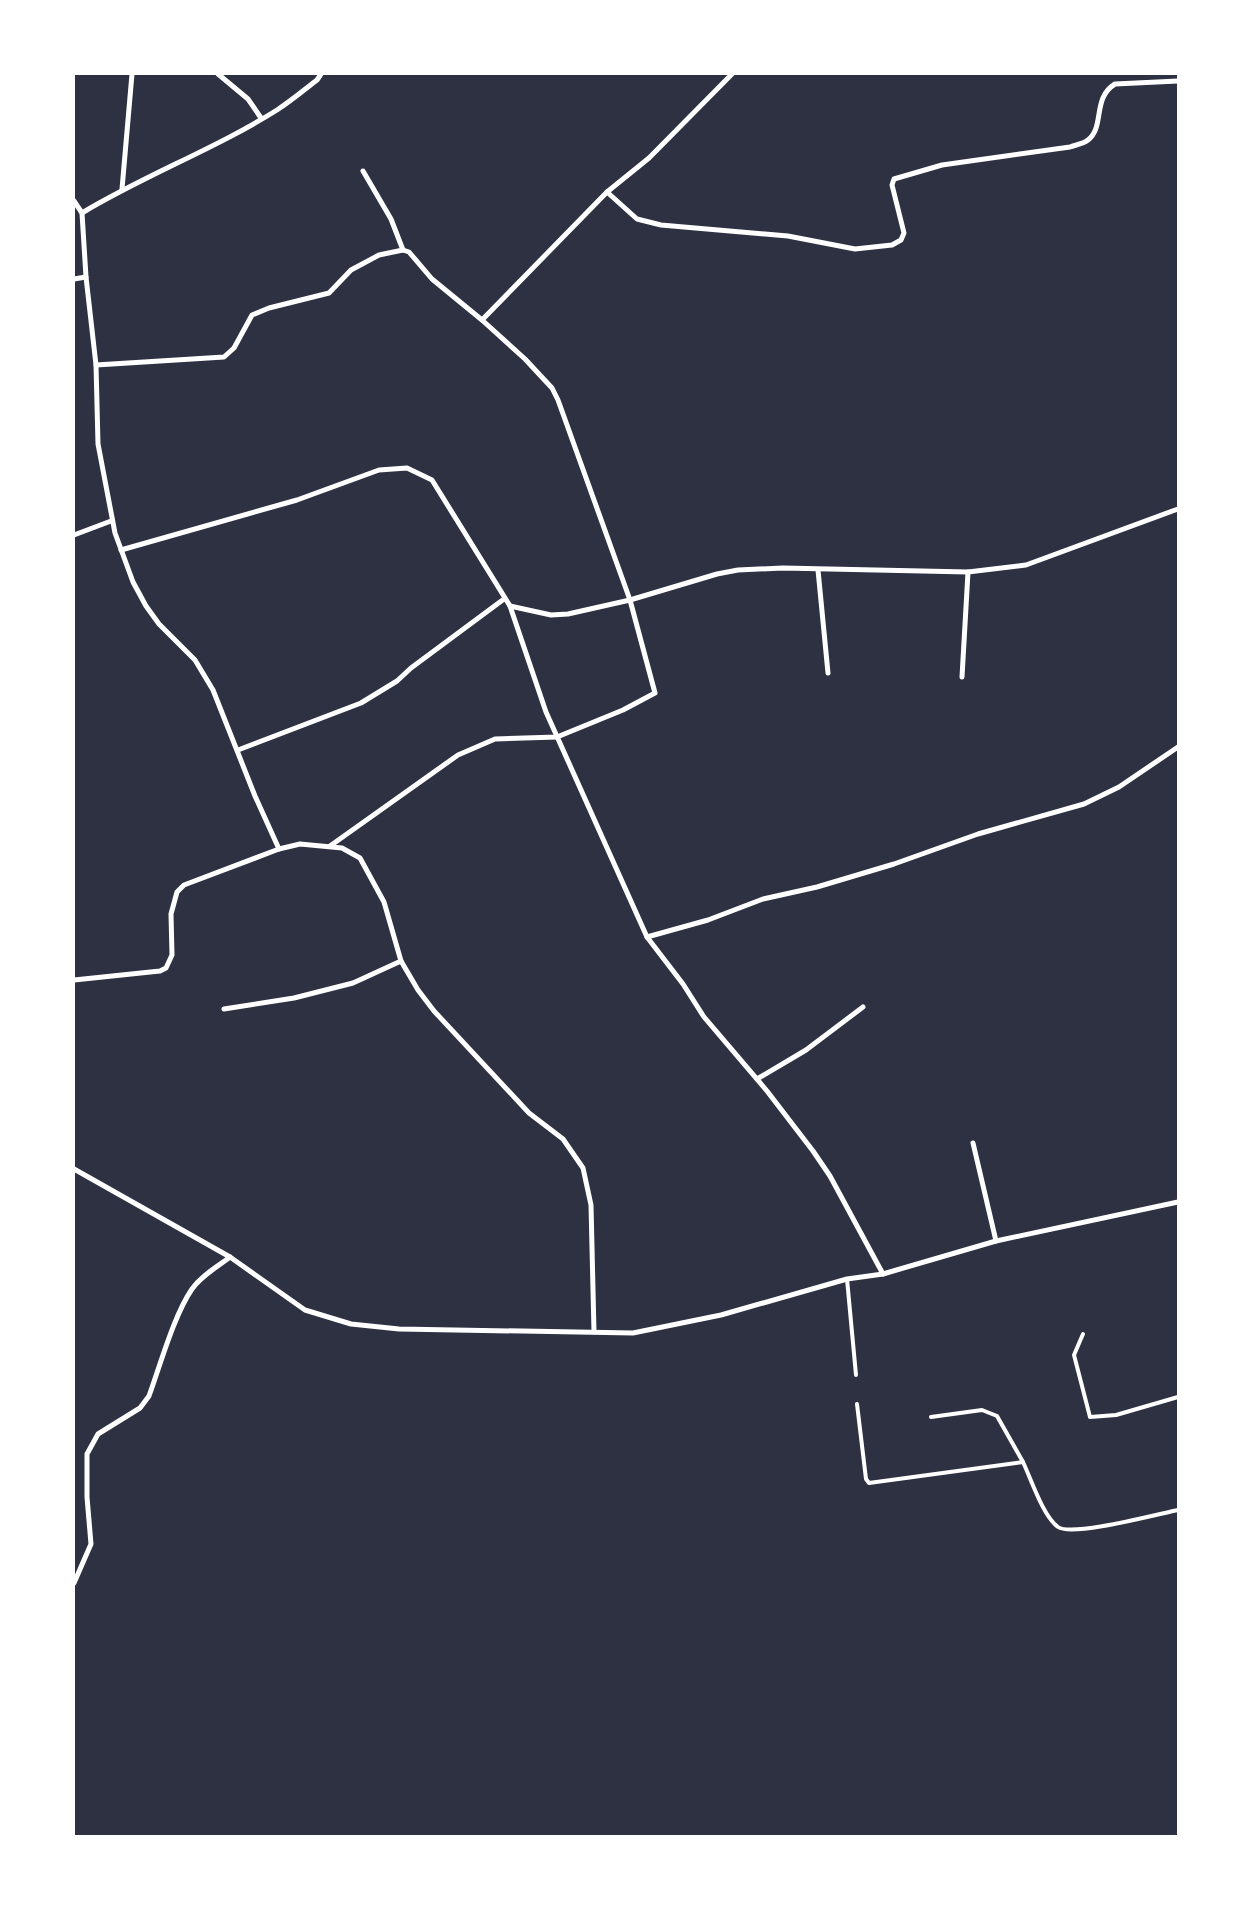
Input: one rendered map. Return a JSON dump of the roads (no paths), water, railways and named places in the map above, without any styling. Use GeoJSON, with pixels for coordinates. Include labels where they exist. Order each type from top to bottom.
{"type":"FeatureCollection","features":[{"type":"Feature","properties":{"kind":"street"},"geometry":{"type":"LineString","coordinates":[[122,189],[132,74]]}},
{"type":"Feature","properties":{"kind":"street"},"geometry":{"type":"LineString","coordinates":[[218,74],[248,100],[262,118]]}},
{"type":"Feature","properties":{"kind":"street"},"geometry":{"type":"LineString","coordinates":[[82,213],[122,189],[239,132],[295,98],[317,80],[321,74]]}},
{"type":"Feature","properties":{"kind":"street"},"geometry":{"type":"LineString","coordinates":[[482,320],[607,192],[649,158],[732,74]]}},
{"type":"Feature","properties":{"kind":"street"},"geometry":{"type":"LineString","coordinates":[[607,192],[636,219],[661,225],[788,236],[855,249],[892,245],[902,240],[904,233],[892,184],[894,179],[942,165],[1070,147],[1086,142],[1095,129],[1101,100],[1108,88],[1115,84],[1178,81]]}},
{"type":"Feature","properties":{"kind":"street"},"geometry":{"type":"LineString","coordinates":[[363,171],[391,219],[403,250]]}},
{"type":"Feature","properties":{"kind":"street"},"geometry":{"type":"LineString","coordinates":[[74,201],[82,213],[86,277],[96,365],[98,444],[111,521],[132,582],[146,606],[159,624],[195,660],[204,674],[238,750],[255,796],[280,849]]}},
{"type":"Feature","properties":{"kind":"street"},"geometry":{"type":"LineString","coordinates":[[96,365],[224,357],[234,348],[252,315],[269,308],[329,294],[351,270],[379,255],[403,250],[409,252],[432,279],[482,320],[532,365],[552,388],[630,600],[654,693],[623,710],[557,736],[496,739],[458,755],[330,846]]}},
{"type":"Feature","properties":{"kind":"street"},"geometry":{"type":"LineString","coordinates":[[74,279],[86,277]]}},
{"type":"Feature","properties":{"kind":"street"},"geometry":{"type":"LineString","coordinates":[[121,550],[288,503],[379,470],[407,468],[432,480],[510,606],[546,712],[647,937],[683,984],[704,1018],[757,1079],[830,1176],[883,1274]]}},
{"type":"Feature","properties":{"kind":"street"},"geometry":{"type":"LineString","coordinates":[[510,606],[551,616],[630,600],[717,574],[738,570],[783,568],[968,572],[1026,565],[1178,509]]}},
{"type":"Feature","properties":{"kind":"street"},"geometry":{"type":"LineString","coordinates":[[74,535],[111,521]]}},
{"type":"Feature","properties":{"kind":"street"},"geometry":{"type":"LineString","coordinates":[[818,570],[828,672]]}},
{"type":"Feature","properties":{"kind":"street"},"geometry":{"type":"LineString","coordinates":[[962,677],[968,572]]}},
{"type":"Feature","properties":{"kind":"street"},"geometry":{"type":"LineString","coordinates":[[238,750],[361,703],[397,681],[411,668],[504,599]]}},
{"type":"Feature","properties":{"kind":"street"},"geometry":{"type":"LineString","coordinates":[[647,937],[708,920],[763,899],[816,887],[894,864],[978,834],[1084,804],[1119,787],[1178,746]]}},
{"type":"Feature","properties":{"kind":"street"},"geometry":{"type":"LineString","coordinates":[[74,980],[160,971],[166,968],[172,956],[171,914],[173,902],[177,892],[184,885],[280,849],[300,844],[330,846],[352,852],[364,863],[384,902],[401,961],[407,973],[434,1011],[529,1113],[563,1139],[574,1152],[583,1168],[591,1205],[594,1332]]}},
{"type":"Feature","properties":{"kind":"street"},"geometry":{"type":"LineString","coordinates":[[224,1009],[294,998],[354,983],[401,961]]}},
{"type":"Feature","properties":{"kind":"street"},"geometry":{"type":"LineString","coordinates":[[757,1079],[806,1050],[863,1008]]}},
{"type":"Feature","properties":{"kind":"street"},"geometry":{"type":"LineString","coordinates":[[973,1143],[996,1241]]}},
{"type":"Feature","properties":{"kind":"street"},"geometry":{"type":"LineString","coordinates":[[74,1169],[230,1257],[305,1310],[351,1324],[399,1329],[633,1333],[681,1325],[847,1278],[883,1274],[996,1241],[1178,1202]]}},
{"type":"Feature","properties":{"kind":"street"},"geometry":{"type":"LineString","coordinates":[[74,1583],[91,1544],[86,1472],[87,1454],[92,1441],[98,1434],[140,1408],[149,1396],[184,1304],[193,1288],[206,1275],[230,1257]]}},
{"type":"Feature","properties":{"kind":"lane"},"geometry":{"type":"LineString","coordinates":[[847,1278],[856,1375]]}},
{"type":"Feature","properties":{"kind":"lane"},"geometry":{"type":"LineString","coordinates":[[1083,1334],[1074,1355],[1090,1417],[1116,1415],[1178,1397]]}},
{"type":"Feature","properties":{"kind":"lane"},"geometry":{"type":"LineString","coordinates":[[857,1404],[866,1479],[869,1483],[1023,1462]]}},
{"type":"Feature","properties":{"kind":"lane"},"geometry":{"type":"LineString","coordinates":[[931,1417],[982,1410],[997,1416],[1023,1462],[1050,1519],[1059,1528],[1075,1530],[1093,1528],[1178,1510]]}}]}
